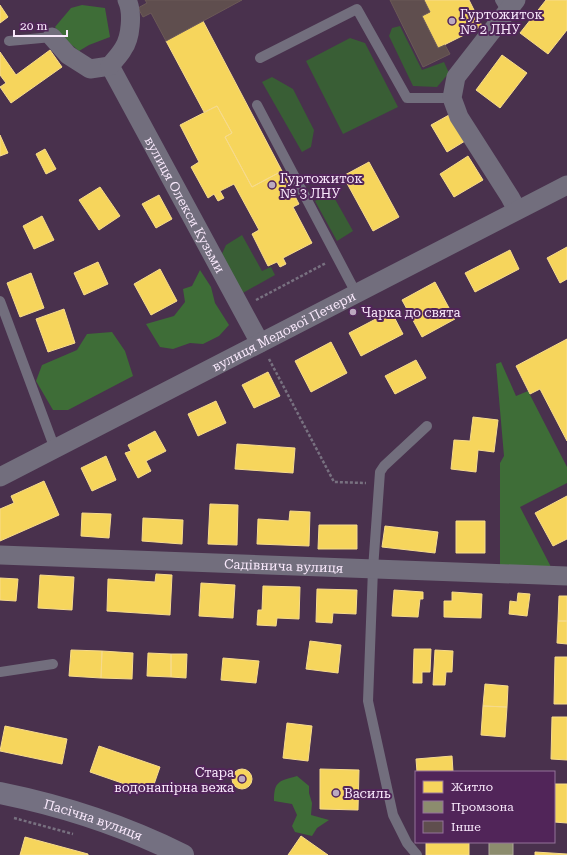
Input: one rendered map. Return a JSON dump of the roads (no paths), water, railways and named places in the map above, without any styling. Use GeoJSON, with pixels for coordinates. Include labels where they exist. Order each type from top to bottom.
{"type":"FeatureCollection","features":[{"type":"Feature","properties":{"kind":"main road","name":"Пасічна вулиця"},"geometry":{"type":"LineString","coordinates":[[0,794],[77,812],[110,823],[152,840],[183,855]]}},
{"type":"Feature","properties":{"kind":"street"},"geometry":{"type":"LineString","coordinates":[[52,37],[68,55],[90,69],[110,66],[124,48],[130,27],[129,4],[127,0]]}},
{"type":"Feature","properties":{"kind":"street"},"geometry":{"type":"LineString","coordinates":[[508,4],[456,77],[452,98],[459,117],[517,210]]}},
{"type":"Feature","properties":{"kind":"street","name":"вулиця Олекси Кузьми"},"geometry":{"type":"LineString","coordinates":[[110,66],[260,343]]}},
{"type":"Feature","properties":{"kind":"street","name":"вулиця Медової Печери"},"geometry":{"type":"LineString","coordinates":[[0,477],[567,185]]}},
{"type":"Feature","properties":{"kind":"street","name":"Садівнича вулиця"},"geometry":{"type":"LineString","coordinates":[[0,555],[567,576]]}},
{"type":"Feature","properties":{"kind":"lane"},"geometry":{"type":"LineString","coordinates":[[260,58],[357,9],[407,98],[452,98]]}},
{"type":"Feature","properties":{"kind":"lane"},"geometry":{"type":"LineString","coordinates":[[9,41],[52,37]]}},
{"type":"Feature","properties":{"kind":"lane"},"geometry":{"type":"LineString","coordinates":[[257,105],[356,294]]}},
{"type":"Feature","properties":{"kind":"lane"},"geometry":{"type":"LineString","coordinates":[[0,301],[55,449]]}},
{"type":"Feature","properties":{"kind":"lane"},"geometry":{"type":"LineString","coordinates":[[417,855],[408,843],[393,815],[368,701],[373,569],[379,476],[381,469],[427,426]]}},
{"type":"Feature","properties":{"kind":"lane"},"geometry":{"type":"LineString","coordinates":[[0,672],[53,664]]}},
{"type":"Feature","properties":{"kind":"place","name":"Гуртожиток № 2 ЛНУ"},"geometry":{"type":"Point","coordinates":[452,21]}},
{"type":"Feature","properties":{"kind":"place","name":"Гуртожиток № 3 ЛНУ"},"geometry":{"type":"Point","coordinates":[272,185]}},
{"type":"Feature","properties":{"kind":"place","name":"Чарка до свята"},"geometry":{"type":"Point","coordinates":[353,312]}},
{"type":"Feature","properties":{"kind":"place","name":"Стара водонапірна вежа"},"geometry":{"type":"Point","coordinates":[242,779]}},
{"type":"Feature","properties":{"kind":"place","name":"Василь"},"geometry":{"type":"Point","coordinates":[336,793]}}]}
